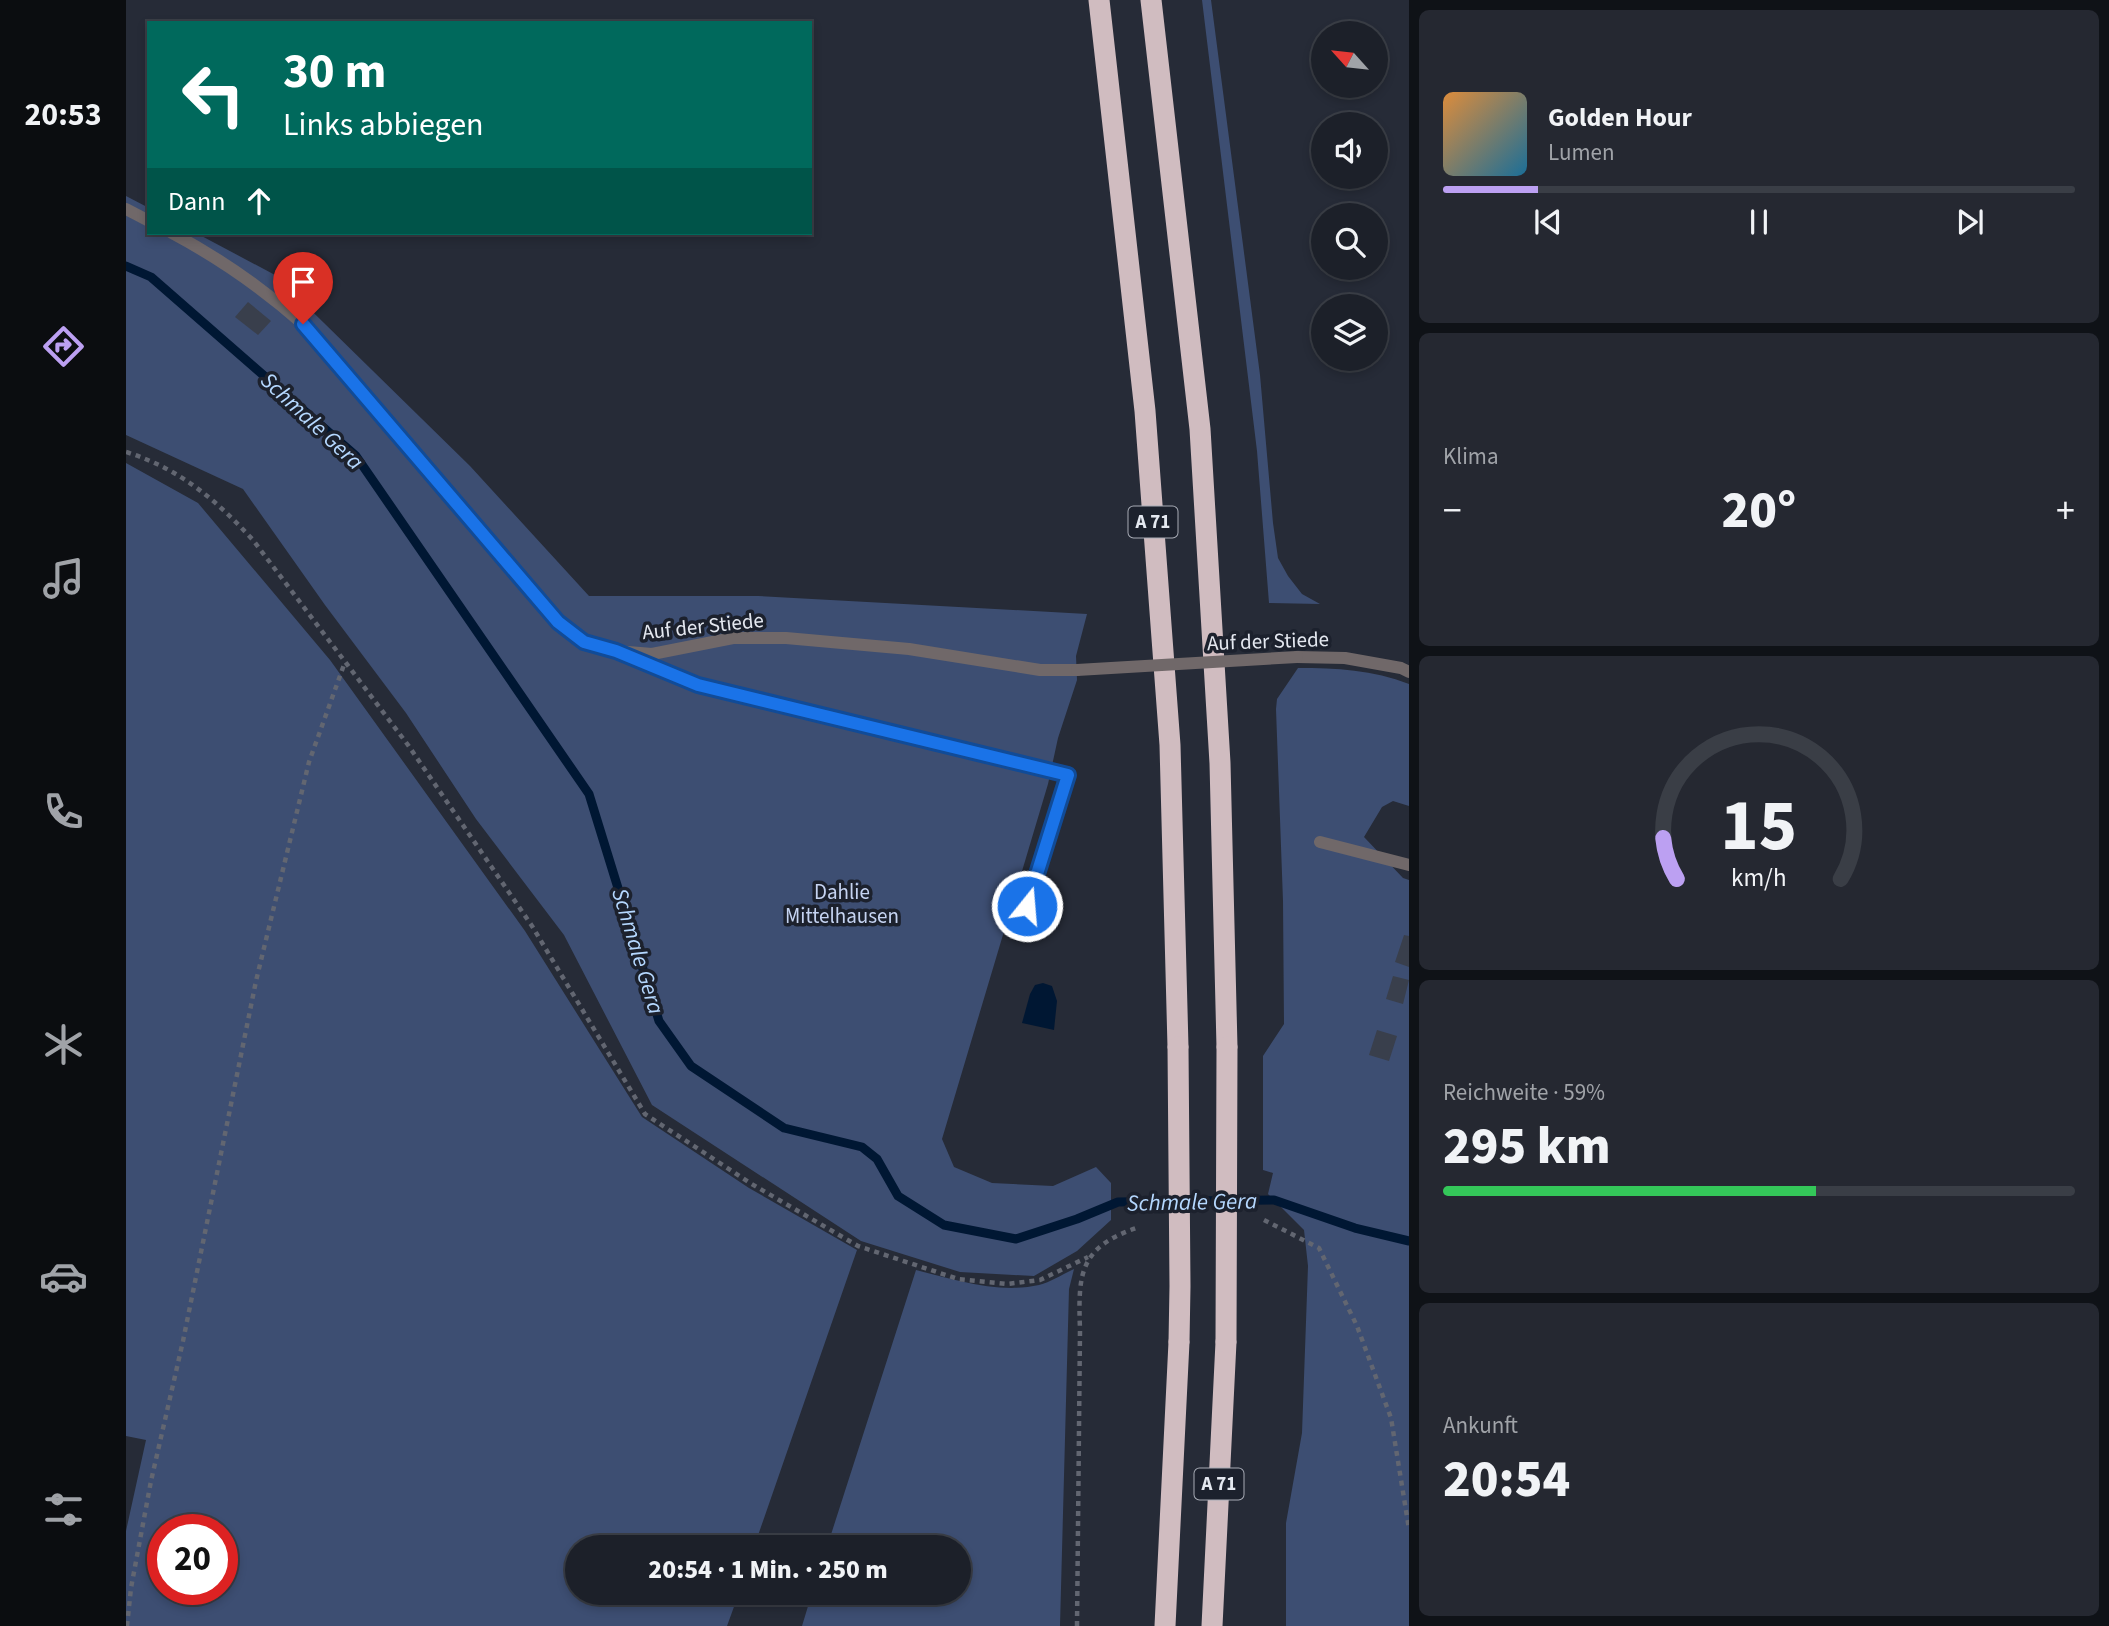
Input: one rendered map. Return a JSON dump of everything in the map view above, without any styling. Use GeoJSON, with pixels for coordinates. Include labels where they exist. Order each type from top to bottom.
{"type":"FeatureCollection","features":[{"type":"Feature","properties":{"kind":"highway","name":"A 71"},"geometry":{"type":"LineString","coordinates":[[1099,0],[1146,424],[1170,745],[1181,1286],[1165,1626]]}},
{"type":"Feature","properties":{"kind":"highway","name":"A 71"},"geometry":{"type":"LineString","coordinates":[[1151,0],[1200,429],[1220,763],[1227,1047],[1226,1342],[1212,1626]]}},
{"type":"Feature","properties":{"kind":"lane"},"geometry":{"type":"LineString","coordinates":[[126,209],[147,220]]}},
{"type":"Feature","properties":{"kind":"lane","name":"Auf der Stiede"},"geometry":{"type":"LineString","coordinates":[[175,235],[266,291],[303,324],[558,622],[584,642],[616,651],[652,654],[733,638],[786,638],[909,649],[1040,670],[1297,657],[1345,658],[1409,671]]}},
{"type":"Feature","properties":{"kind":"lane"},"geometry":{"type":"LineString","coordinates":[[616,651],[698,685],[1068,775],[1027,906]]}},
{"type":"Feature","properties":{"kind":"lane"},"geometry":{"type":"LineString","coordinates":[[1320,842],[1409,865]]}},
{"type":"Feature","properties":{"kind":"path"},"geometry":{"type":"LineString","coordinates":[[126,452],[147,459],[195,485],[226,510],[253,540],[408,745],[532,926],[645,1114],[750,1183],[858,1247],[958,1279],[1007,1284],[1040,1280],[1088,1257],[1119,1233],[1139,1227]]}},
{"type":"Feature","properties":{"kind":"path"},"geometry":{"type":"LineString","coordinates":[[127,1626],[131,1588],[151,1480],[183,1341],[256,981],[309,762],[345,662]]}},
{"type":"Feature","properties":{"kind":"path"},"geometry":{"type":"LineString","coordinates":[[1264,1220],[1319,1248],[1357,1326],[1391,1418],[1409,1529]]}},
{"type":"Feature","properties":{"kind":"path"},"geometry":{"type":"LineString","coordinates":[[1077,1626],[1079,1288],[1088,1257]]}},
{"type":"Feature","properties":{"kind":"green space"},"geometry":{"type":"Polygon","coordinates":[[[1202,0],[1211,0],[1260,375],[1278,558],[1302,594],[1320,604],[1269,603],[1257,451],[1202,0]]]}},
{"type":"Feature","properties":{"kind":"green space","name":"Dahlie Mittelhausen"},"geometry":{"type":"Polygon","coordinates":[[[126,196],[147,207],[147,235],[200,235],[275,275],[470,466],[589,596],[758,596],[1087,614],[1076,656],[1077,680],[942,1139],[954,1167],[992,1183],[1053,1186],[1096,1167],[1111,1183],[1111,1220],[1077,1251],[1034,1276],[960,1272],[861,1241],[652,1105],[564,935],[476,819],[406,713],[243,489],[126,435],[126,196]]]}},
{"type":"Feature","properties":{"kind":"green space"},"geometry":{"type":"Polygon","coordinates":[[[126,463],[198,503],[330,660],[525,931],[642,1117],[749,1188],[857,1250],[758,1535],[565,1535],[565,1605],[735,1605],[727,1626],[126,1626],[126,1531],[146,1440],[126,1436],[126,463]]]}},
{"type":"Feature","properties":{"kind":"green space"},"geometry":{"type":"Polygon","coordinates":[[[1298,668],[1354,671],[1409,684],[1409,806],[1393,801],[1382,807],[1364,837],[1403,878],[1409,880],[1409,1626],[1286,1626],[1286,1523],[1302,1433],[1308,1266],[1304,1230],[1268,1194],[1273,1173],[1263,1170],[1263,1056],[1284,1024],[1283,901],[1276,709],[1277,699],[1298,668]]]}},
{"type":"Feature","properties":{"kind":"green space"},"geometry":{"type":"Polygon","coordinates":[[[1074,1269],[1069,1289],[1060,1626],[802,1626],[808,1605],[971,1605],[971,1535],[831,1535],[916,1270],[993,1287],[1024,1287],[1052,1280],[1074,1269]]]}},
{"type":"Feature","properties":{"kind":"shaded area"},"geometry":{"type":"Polygon","coordinates":[[[1043,983],[1052,986],[1057,1001],[1054,1030],[1022,1023],[1030,994],[1035,985],[1043,983]]]}},
{"type":"Feature","properties":{"kind":"building"},"geometry":{"type":"Polygon","coordinates":[[[248,302],[271,321],[258,335],[235,317],[248,302]]]}},
{"type":"Feature","properties":{"kind":"building"},"geometry":{"type":"Polygon","coordinates":[[[1404,935],[1409,936],[1409,967],[1395,962],[1404,935]]]}},
{"type":"Feature","properties":{"kind":"building"},"geometry":{"type":"Polygon","coordinates":[[[1393,976],[1409,980],[1403,1004],[1386,999],[1393,976]]]}},
{"type":"Feature","properties":{"kind":"building"},"geometry":{"type":"Polygon","coordinates":[[[1377,1030],[1397,1036],[1389,1061],[1369,1055],[1377,1030]]]}},
{"type":"Feature","properties":{"kind":"waterway","name":"Schmale Gera"},"geometry":{"type":"LineString","coordinates":[[126,266],[151,277],[356,456],[589,794],[659,1021],[691,1066],[784,1128],[862,1147],[877,1159],[898,1196],[944,1225],[1016,1239],[1118,1202],[1274,1200],[1355,1228],[1409,1241]]}},
{"type":"Feature","properties":{"kind":"route"},"geometry":{"type":"LineString","coordinates":[[303,324],[558,622],[584,642],[616,651],[698,685],[1068,775],[1027,906]]}}]}
